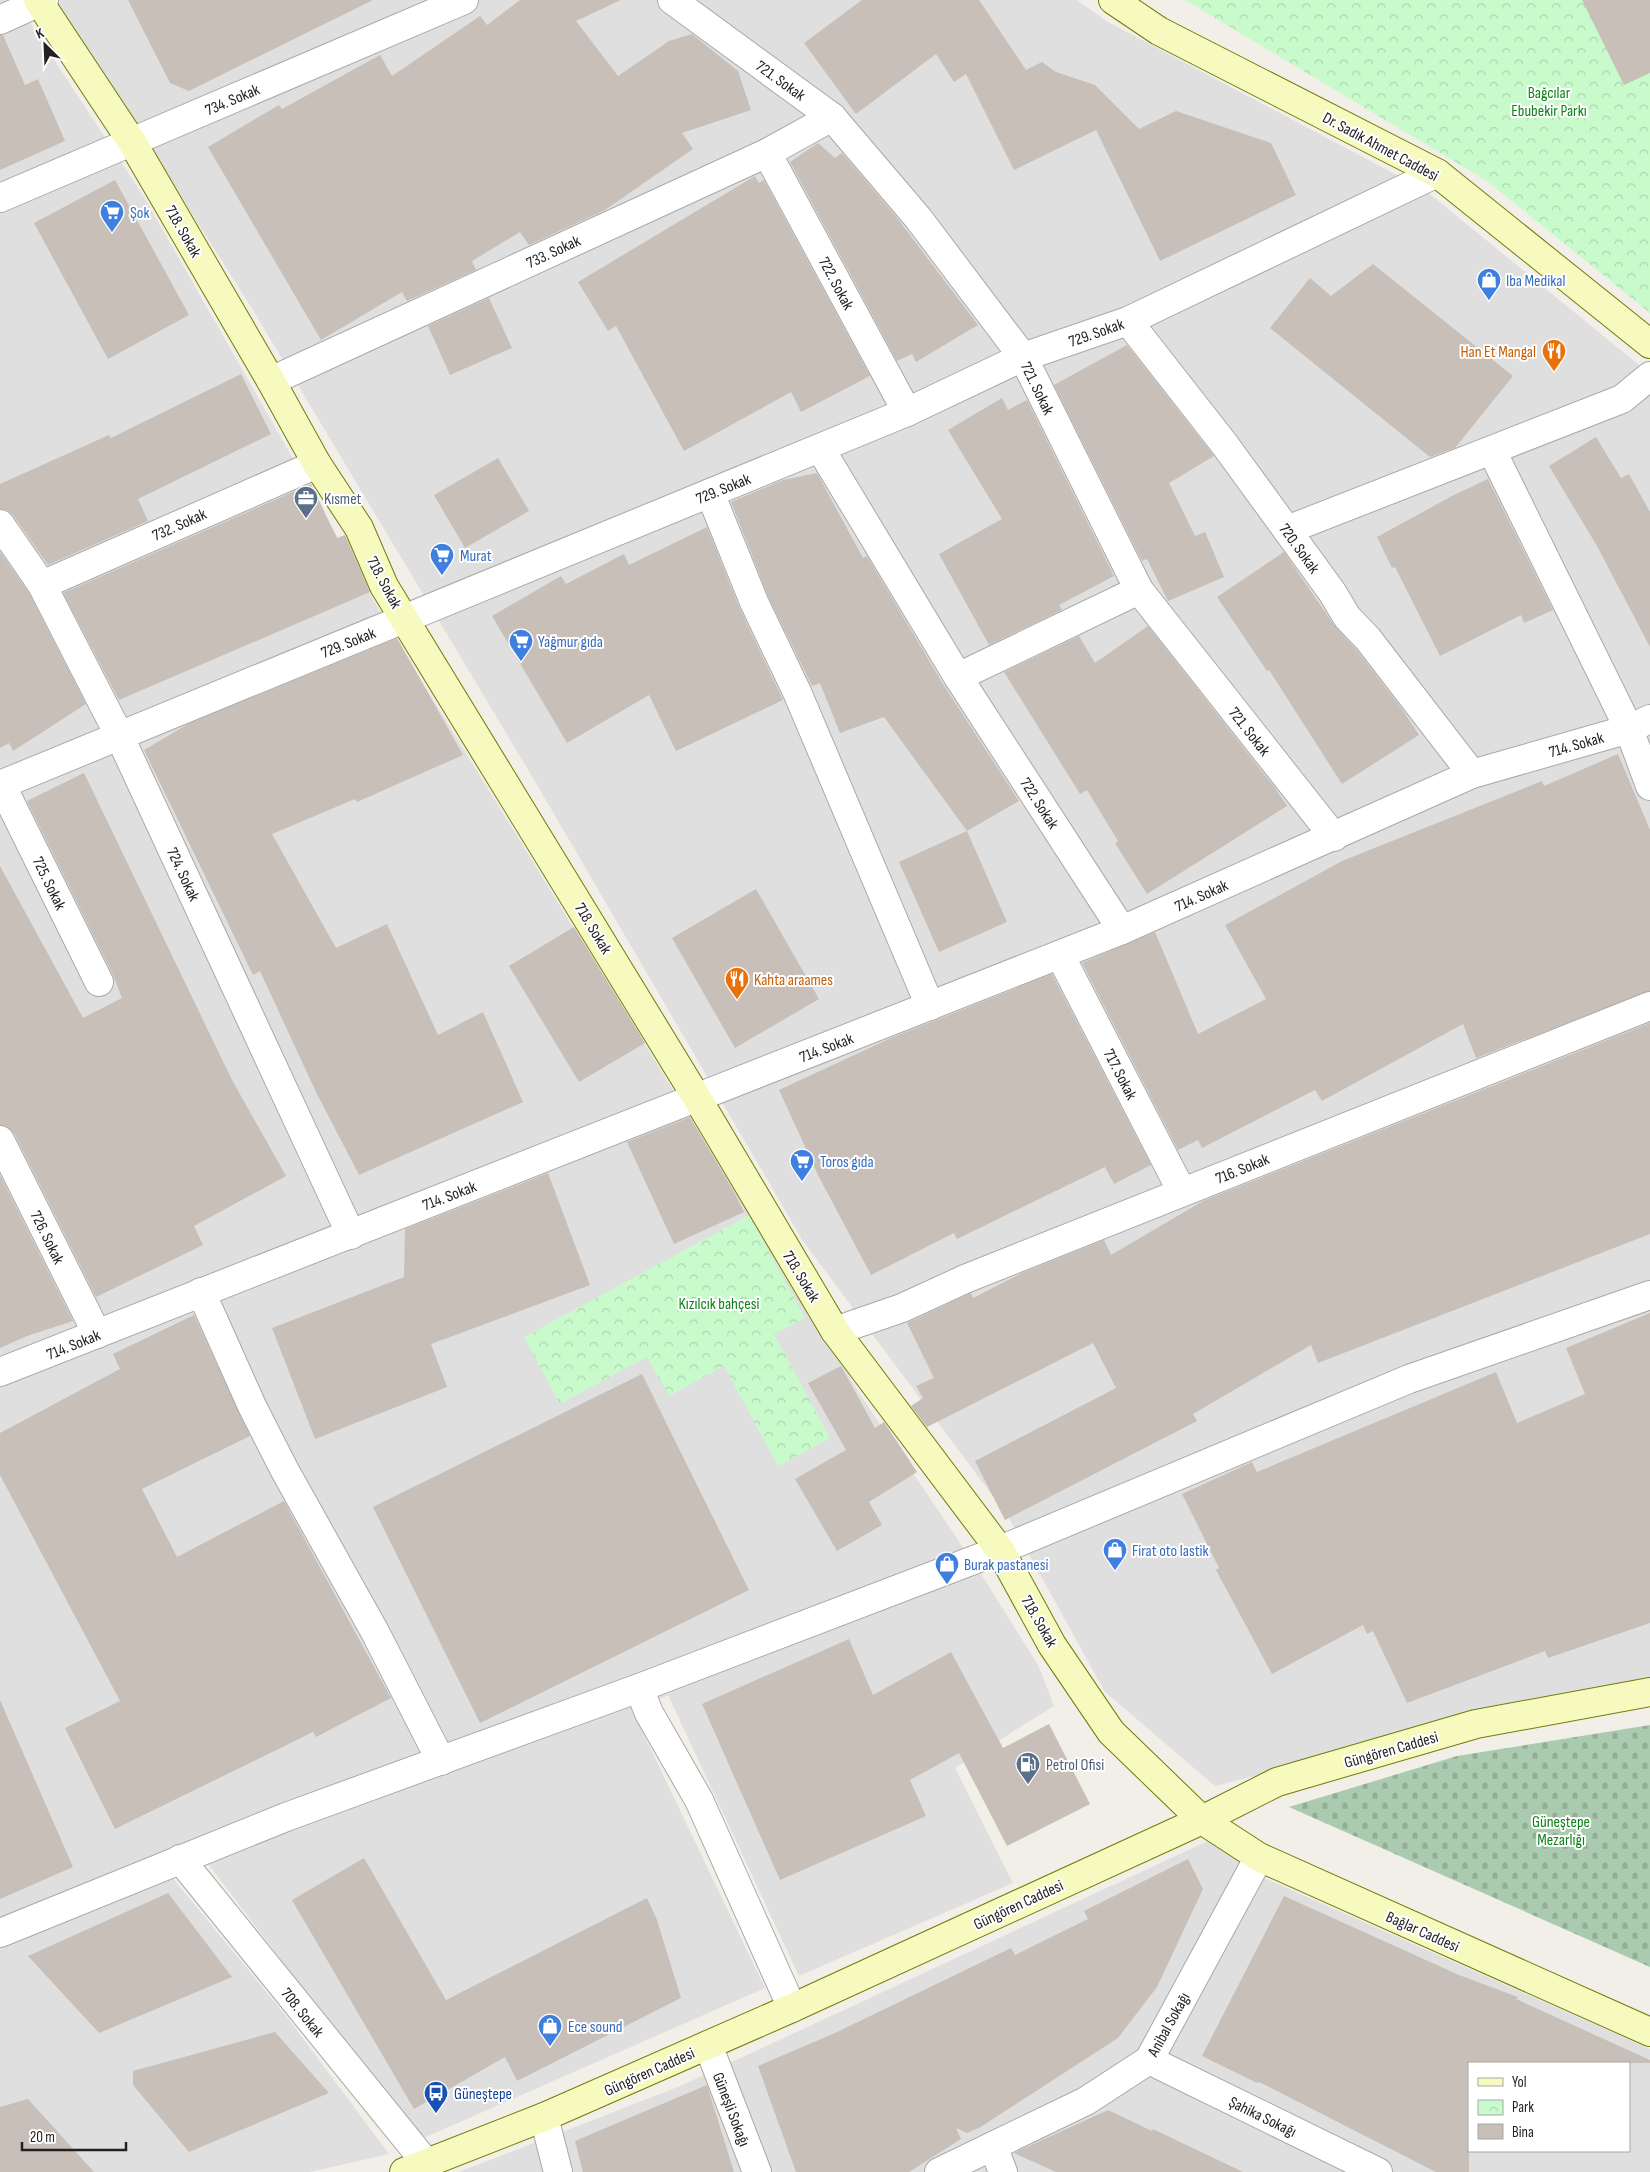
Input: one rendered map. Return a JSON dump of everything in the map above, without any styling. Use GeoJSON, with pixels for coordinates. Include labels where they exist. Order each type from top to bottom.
{"type":"FeatureCollection","features":[{"type":"Feature","properties":{"kind":"street","name":"734. Sokak"},"geometry":{"type":"LineString","coordinates":[[0,198],[464,0]]}},
{"type":"Feature","properties":{"kind":"street","name":"721. Sokak"},"geometry":{"type":"LineString","coordinates":[[672,0],[832,117],[918,218],[1023,357],[1138,590],[1334,837]]}},
{"type":"Feature","properties":{"kind":"street","name":"Dr. Sadık Ahmet Caddesi"},"geometry":{"type":"LineString","coordinates":[[1113,0],[1158,31],[1437,174],[1650,344]]}},
{"type":"Feature","properties":{"kind":"street","name":"718. Sokak"},"geometry":{"type":"LineString","coordinates":[[40,1],[132,142],[317,464],[359,528],[384,586],[406,618],[697,1098],[835,1331],[1000,1550],[1052,1646],[1111,1732],[1202,1820]]}},
{"type":"Feature","properties":{"kind":"street"},"geometry":{"type":"LineString","coordinates":[[0,20],[40,1]]}},
{"type":"Feature","properties":{"kind":"street","name":"733. Sokak"},"geometry":{"type":"LineString","coordinates":[[271,381],[767,153],[832,117]]}},
{"type":"Feature","properties":{"kind":"street","name":"722. Sokak"},"geometry":{"type":"LineString","coordinates":[[767,153],[906,412]]}},
{"type":"Feature","properties":{"kind":"street","name":"729. Sokak"},"geometry":{"type":"LineString","coordinates":[[1,784],[820,448],[906,412],[1023,357],[1128,321],[1437,174]]}},
{"type":"Feature","properties":{"kind":"street","name":"720. Sokak"},"geometry":{"type":"LineString","coordinates":[[1128,321],[1225,445],[1347,617],[1368,639],[1472,774]]}},
{"type":"Feature","properties":{"kind":"street"},"geometry":{"type":"LineString","coordinates":[[1287,530],[1622,399],[1650,376]]}},
{"type":"Feature","properties":{"kind":"street","name":"722. Sokak"},"geometry":{"type":"LineString","coordinates":[[820,448],[958,677],[1122,930]]}},
{"type":"Feature","properties":{"kind":"street"},"geometry":{"type":"LineString","coordinates":[[1496,459],[1639,724],[1650,786]]}},
{"type":"Feature","properties":{"kind":"street","name":"732. Sokak"},"geometry":{"type":"LineString","coordinates":[[42,585],[317,464]]}},
{"type":"Feature","properties":{"kind":"street"},"geometry":{"type":"LineString","coordinates":[[710,493],[754,602],[797,692],[930,1006]]}},
{"type":"Feature","properties":{"kind":"street","name":"724. Sokak"},"geometry":{"type":"LineString","coordinates":[[0,524],[42,585],[120,735],[351,1235]]}},
{"type":"Feature","properties":{"kind":"street"},"geometry":{"type":"LineString","coordinates":[[958,677],[1138,590]]}},
{"type":"Feature","properties":{"kind":"street","name":"714. Sokak"},"geometry":{"type":"LineString","coordinates":[[0,1372],[1122,930],[1472,774],[1639,724]]}},
{"type":"Feature","properties":{"kind":"street","name":"725. Sokak"},"geometry":{"type":"LineString","coordinates":[[1,784],[100,982]]}},
{"type":"Feature","properties":{"kind":"street","name":"717. Sokak"},"geometry":{"type":"LineString","coordinates":[[1060,955],[1182,1192]]}},
{"type":"Feature","properties":{"kind":"street","name":"716. Sokak"},"geometry":{"type":"LineString","coordinates":[[835,1331],[902,1308],[965,1279],[1650,1006]]}},
{"type":"Feature","properties":{"kind":"street","name":"726. Sokak"},"geometry":{"type":"LineString","coordinates":[[0,1140],[97,1334]]}},
{"type":"Feature","properties":{"kind":"street"},"geometry":{"type":"LineString","coordinates":[[201,1292],[252,1406],[284,1469],[375,1632],[441,1760]]}},
{"type":"Feature","properties":{"kind":"street"},"geometry":{"type":"LineString","coordinates":[[0,1933],[180,1859],[441,1760],[639,1688],[1000,1550],[1409,1379],[1650,1296]]}},
{"type":"Feature","properties":{"kind":"street"},"geometry":{"type":"LineString","coordinates":[[639,1688],[649,1713],[699,1800],[792,2008]]}},
{"type":"Feature","properties":{"kind":"street","name":"Güngören Caddesi"},"geometry":{"type":"LineString","coordinates":[[415,2168],[544,2117],[792,2008],[1202,1820],[1277,1782],[1476,1724],[1650,1692]]}},
{"type":"Feature","properties":{"kind":"street","name":"Bağlar Caddesi"},"geometry":{"type":"LineString","coordinates":[[1202,1820],[1258,1857],[1650,2032]]}},
{"type":"Feature","properties":{"kind":"street","name":"Anibal Sokağı"},"geometry":{"type":"LineString","coordinates":[[939,2172],[1086,2101],[1149,2060],[1258,1857]]}},
{"type":"Feature","properties":{"kind":"street","name":"708. Sokak"},"geometry":{"type":"LineString","coordinates":[[180,1859],[415,2168]]}},
{"type":"Feature","properties":{"kind":"street","name":"Güneşli Sokağı"},"geometry":{"type":"LineString","coordinates":[[708,2045],[757,2172]]}},
{"type":"Feature","properties":{"kind":"street","name":"Şahika Sokağı"},"geometry":{"type":"LineString","coordinates":[[1149,2060],[1378,2172]]}},
{"type":"Feature","properties":{"kind":"street"},"geometry":{"type":"LineString","coordinates":[[544,2117],[558,2172]]}},
{"type":"Feature","properties":{"kind":"street"},"geometry":{"type":"LineString","coordinates":[[993,2146],[1003,2172]]}},
{"type":"Feature","properties":{"kind":"shaded area"},"geometry":{"type":"Polygon","coordinates":[[[0,0],[15,0],[144,197],[391,631],[863,1399],[981,1574],[1039,1667],[1054,1706],[955,1768],[1013,1883],[799,1976],[668,1695],[633,1712],[765,1988],[419,2140],[205,1860],[171,1876],[287,2017],[389,2154],[310,2172],[0,2172],[0,0]]]}},
{"type":"Feature","properties":{"kind":"shaded area"},"geometry":{"type":"Polygon","coordinates":[[[56,0],[1077,0],[1108,22],[1425,190],[1650,374],[1650,1683],[1574,1694],[1215,1786],[1105,1692],[1009,1518],[803,1241],[536,783],[253,310],[56,0]]]}},
{"type":"Feature","properties":{"kind":"shaded area"},"geometry":{"type":"Polygon","coordinates":[[[1210,1840],[1260,1876],[1650,2049],[1650,2172],[459,2172],[678,2087],[1210,1840]]]}},
{"type":"Feature","properties":{"kind":"green space","name":"Bağcılar Ebubekir Parkı"},"geometry":{"type":"Polygon","coordinates":[[[1185,0],[1650,0],[1650,313],[1487,181],[1185,0]]]}},
{"type":"Feature","properties":{"kind":"green space","name":"Kızılcık bahçesi"},"geometry":{"type":"Polygon","coordinates":[[[749,1215],[805,1318],[774,1334],[830,1438],[778,1466],[724,1366],[669,1396],[647,1357],[560,1404],[524,1337],[749,1215]]]}},
{"type":"Feature","properties":{"kind":"green space","name":"Güneştepe Mezarlığı"},"geometry":{"type":"Polygon","coordinates":[[[1650,1725],[1650,1967],[1289,1807],[1457,1756],[1650,1725]]]}},
{"type":"Feature","properties":{"kind":"building"},"geometry":{"type":"Polygon","coordinates":[[[128,0],[373,0],[189,91],[170,83],[128,0]]]}},
{"type":"Feature","properties":{"kind":"building"},"geometry":{"type":"Polygon","coordinates":[[[520,0],[621,0],[576,21],[618,76],[669,41],[692,34],[738,71],[751,110],[682,133],[693,149],[605,210],[529,245],[520,232],[472,261],[476,270],[407,301],[402,292],[321,340],[208,147],[279,105],[282,109],[380,55],[392,76],[480,16],[487,25],[520,0]]]}},
{"type":"Feature","properties":{"kind":"building"},"geometry":{"type":"Polygon","coordinates":[[[862,0],[979,0],[1026,70],[1042,62],[1056,72],[1095,85],[1139,129],[1176,111],[1271,143],[1296,195],[1160,261],[1096,130],[1014,170],[966,74],[954,82],[936,54],[856,114],[804,43],[862,0]]]}},
{"type":"Feature","properties":{"kind":"building"},"geometry":{"type":"Polygon","coordinates":[[[1582,0],[1650,0],[1650,73],[1624,85],[1582,0]]]}},
{"type":"Feature","properties":{"kind":"building"},"geometry":{"type":"Polygon","coordinates":[[[0,35],[3,35],[25,85],[38,79],[65,141],[0,170],[0,35]]]}},
{"type":"Feature","properties":{"kind":"building"},"geometry":{"type":"Polygon","coordinates":[[[818,143],[835,158],[842,153],[894,214],[978,325],[916,362],[912,354],[897,361],[790,162],[818,143]]]}},
{"type":"Feature","properties":{"kind":"building"},"geometry":{"type":"Polygon","coordinates":[[[755,176],[759,183],[764,180],[870,376],[801,412],[791,392],[684,451],[616,326],[608,331],[578,282],[755,176]]]}},
{"type":"Feature","properties":{"kind":"building"},"geometry":{"type":"Polygon","coordinates":[[[115,180],[189,315],[108,359],[34,223],[115,180]]]}},
{"type":"Feature","properties":{"kind":"building"},"geometry":{"type":"Polygon","coordinates":[[[1373,264],[1513,376],[1455,448],[1430,457],[1270,328],[1310,278],[1331,296],[1373,264]]]}},
{"type":"Feature","properties":{"kind":"building"},"geometry":{"type":"Polygon","coordinates":[[[489,298],[512,348],[450,375],[428,326],[489,298]]]}},
{"type":"Feature","properties":{"kind":"building"},"geometry":{"type":"Polygon","coordinates":[[[1127,345],[1214,456],[1169,483],[1195,536],[1205,532],[1224,577],[1168,601],[1147,559],[1142,561],[1054,385],[1127,345]]]}},
{"type":"Feature","properties":{"kind":"building"},"geometry":{"type":"Polygon","coordinates":[[[241,374],[271,434],[138,499],[148,521],[48,565],[13,515],[7,510],[0,509],[0,484],[109,435],[111,438],[241,374]]]}},
{"type":"Feature","properties":{"kind":"building"},"geometry":{"type":"Polygon","coordinates":[[[1002,398],[1008,410],[1027,400],[1114,576],[1059,605],[1062,610],[989,645],[939,554],[1002,519],[948,430],[1002,398]]]}},
{"type":"Feature","properties":{"kind":"building"},"geometry":{"type":"Polygon","coordinates":[[[1596,437],[1621,478],[1629,474],[1650,512],[1650,647],[1597,546],[1549,466],[1596,437]]]}},
{"type":"Feature","properties":{"kind":"building"},"geometry":{"type":"Polygon","coordinates":[[[498,458],[529,511],[465,548],[434,495],[498,458]]]}},
{"type":"Feature","properties":{"kind":"building"},"geometry":{"type":"Polygon","coordinates":[[[817,473],[863,558],[867,556],[943,684],[1019,801],[967,831],[884,717],[840,733],[820,683],[812,686],[768,596],[731,502],[783,480],[817,473]]]}},
{"type":"Feature","properties":{"kind":"building"},"geometry":{"type":"Polygon","coordinates":[[[1488,479],[1553,610],[1524,623],[1521,615],[1440,656],[1395,567],[1392,568],[1377,537],[1452,496],[1488,479]]]}},
{"type":"Feature","properties":{"kind":"building"},"geometry":{"type":"Polygon","coordinates":[[[311,484],[337,538],[345,535],[370,592],[119,700],[63,593],[311,484]]]}},
{"type":"Feature","properties":{"kind":"building"},"geometry":{"type":"Polygon","coordinates":[[[707,527],[740,609],[783,700],[676,751],[649,695],[567,743],[492,616],[561,576],[566,584],[624,554],[629,565],[707,527]]]}},
{"type":"Feature","properties":{"kind":"building"},"geometry":{"type":"Polygon","coordinates":[[[0,552],[29,593],[86,704],[13,751],[9,743],[0,748],[0,552]]]}},
{"type":"Feature","properties":{"kind":"building"},"geometry":{"type":"Polygon","coordinates":[[[1284,552],[1334,625],[1356,649],[1402,709],[1419,735],[1342,784],[1269,670],[1267,671],[1217,597],[1284,552]]]}},
{"type":"Feature","properties":{"kind":"building"},"geometry":{"type":"Polygon","coordinates":[[[1148,626],[1275,788],[1287,806],[1147,894],[1115,843],[1118,841],[1087,790],[1080,794],[1004,672],[1079,636],[1095,663],[1148,626]]]}},
{"type":"Feature","properties":{"kind":"building"},"geometry":{"type":"Polygon","coordinates":[[[397,638],[463,755],[357,802],[355,799],[272,834],[336,948],[387,924],[438,1035],[483,1012],[523,1102],[359,1175],[316,1092],[260,971],[253,975],[144,750],[188,724],[397,638]]]}},
{"type":"Feature","properties":{"kind":"building"},"geometry":{"type":"Polygon","coordinates":[[[1618,754],[1650,830],[1650,991],[1476,1058],[1463,1024],[1322,1101],[1315,1090],[1202,1148],[1198,1140],[1178,1150],[1082,963],[1155,932],[1198,1034],[1266,999],[1225,925],[1342,861],[1542,781],[1544,786],[1618,754]]]}},
{"type":"Feature","properties":{"kind":"building"},"geometry":{"type":"Polygon","coordinates":[[[84,773],[232,1080],[286,1176],[194,1226],[203,1245],[96,1297],[14,1133],[8,1127],[0,1125],[0,866],[83,1018],[122,998],[113,975],[27,801],[84,773]]]}},
{"type":"Feature","properties":{"kind":"building"},"geometry":{"type":"Polygon","coordinates":[[[967,831],[1007,922],[939,952],[899,862],[967,831]]]}},
{"type":"Feature","properties":{"kind":"building"},"geometry":{"type":"Polygon","coordinates":[[[756,889],[819,999],[735,1048],[672,938],[756,889]]]}},
{"type":"Feature","properties":{"kind":"building"},"geometry":{"type":"Polygon","coordinates":[[[574,927],[645,1043],[579,1082],[509,966],[574,927]]]}},
{"type":"Feature","properties":{"kind":"building"},"geometry":{"type":"Polygon","coordinates":[[[1052,974],[1151,1165],[1114,1184],[1105,1167],[957,1239],[954,1233],[871,1275],[819,1177],[779,1090],[891,1038],[1052,974]]]}},
{"type":"Feature","properties":{"kind":"building"},"geometry":{"type":"Polygon","coordinates":[[[1650,1023],[1650,1234],[1318,1363],[1311,1345],[1193,1414],[1197,1421],[1005,1520],[975,1461],[1116,1388],[1093,1343],[927,1427],[911,1406],[923,1398],[916,1386],[934,1378],[907,1323],[971,1293],[973,1298],[1022,1273],[1104,1240],[1111,1255],[1203,1201],[1650,1023]]]}},
{"type":"Feature","properties":{"kind":"building"},"geometry":{"type":"Polygon","coordinates":[[[690,1117],[744,1212],[674,1244],[627,1142],[690,1117]]]}},
{"type":"Feature","properties":{"kind":"building"},"geometry":{"type":"Polygon","coordinates":[[[548,1173],[590,1285],[431,1344],[447,1387],[315,1439],[272,1328],[404,1277],[405,1229],[548,1173]]]}},
{"type":"Feature","properties":{"kind":"building"},"geometry":{"type":"Polygon","coordinates":[[[0,1175],[73,1321],[27,1336],[0,1348],[0,1175]]]}},
{"type":"Feature","properties":{"kind":"building"},"geometry":{"type":"Polygon","coordinates":[[[1650,1313],[1650,1623],[1548,1658],[1545,1651],[1407,1703],[1373,1631],[1367,1634],[1363,1625],[1272,1674],[1216,1570],[1219,1568],[1182,1494],[1252,1462],[1257,1472],[1496,1372],[1517,1423],[1585,1394],[1566,1348],[1650,1313]]]}},
{"type":"Feature","properties":{"kind":"building"},"geometry":{"type":"Polygon","coordinates":[[[194,1315],[250,1436],[142,1489],[177,1557],[284,1501],[391,1698],[316,1737],[313,1732],[115,1829],[65,1728],[120,1701],[0,1475],[0,1433],[120,1369],[113,1354],[194,1315]]]}},
{"type":"Feature","properties":{"kind":"building"},"geometry":{"type":"Polygon","coordinates":[[[841,1366],[875,1428],[884,1422],[917,1472],[869,1502],[882,1525],[837,1551],[795,1479],[846,1450],[808,1383],[841,1366]]]}},
{"type":"Feature","properties":{"kind":"building"},"geometry":{"type":"Polygon","coordinates":[[[642,1374],[749,1590],[480,1723],[373,1507],[642,1374]]]}},
{"type":"Feature","properties":{"kind":"building"},"geometry":{"type":"Polygon","coordinates":[[[849,1639],[873,1695],[951,1652],[1003,1748],[1049,1724],[1090,1804],[1007,1846],[959,1753],[910,1780],[926,1816],[780,1880],[702,1704],[849,1639]]]}},
{"type":"Feature","properties":{"kind":"building"},"geometry":{"type":"Polygon","coordinates":[[[0,1700],[73,1867],[0,1899],[0,1700]]]}},
{"type":"Feature","properties":{"kind":"building"},"geometry":{"type":"Polygon","coordinates":[[[364,1858],[446,2000],[647,1898],[657,1920],[681,1998],[517,2081],[505,2057],[414,2109],[292,1900],[364,1858]]]}},
{"type":"Feature","properties":{"kind":"building"},"geometry":{"type":"Polygon","coordinates":[[[1188,1859],[1203,1889],[1157,1987],[1118,2038],[979,2128],[967,2133],[956,2128],[961,2139],[909,2172],[796,2172],[758,2066],[835,2033],[1011,1948],[1015,1955],[1088,1919],[1084,1911],[1188,1859]]]}},
{"type":"Feature","properties":{"kind":"building"},"geometry":{"type":"Polygon","coordinates":[[[168,1893],[232,1977],[99,2033],[28,1956],[168,1893]]]}},
{"type":"Feature","properties":{"kind":"building"},"geometry":{"type":"Polygon","coordinates":[[[1284,1896],[1459,1975],[1518,1997],[1516,1999],[1650,2060],[1650,2063],[1468,2062],[1469,2172],[1436,2172],[1259,2082],[1257,2083],[1202,2056],[1284,1896]]]}},
{"type":"Feature","properties":{"kind":"building"},"geometry":{"type":"Polygon","coordinates":[[[275,2032],[329,2093],[189,2152],[133,2085],[133,2071],[275,2032]]]}},
{"type":"Feature","properties":{"kind":"building"},"geometry":{"type":"Polygon","coordinates":[[[707,2085],[734,2172],[583,2172],[575,2141],[707,2085]]]}},
{"type":"Feature","properties":{"kind":"building"},"geometry":{"type":"Polygon","coordinates":[[[28,2099],[94,2172],[0,2172],[0,2107],[28,2099]]]}},
{"type":"Feature","properties":{"kind":"building"},"geometry":{"type":"Polygon","coordinates":[[[1108,2110],[1152,2131],[1153,2129],[1243,2172],[1056,2172],[1014,2153],[1108,2110]]]}},
{"type":"Feature","properties":{"kind":"place","name":"Şok"},"geometry":{"type":"Point","coordinates":[112,233]}},
{"type":"Feature","properties":{"kind":"place","name":"Iba Medikal"},"geometry":{"type":"Point","coordinates":[1489,301]}},
{"type":"Feature","properties":{"kind":"place","name":"Han Et Mangal"},"geometry":{"type":"Point","coordinates":[1554,372]}},
{"type":"Feature","properties":{"kind":"place","name":"Kısmet"},"geometry":{"type":"Point","coordinates":[306,519]}},
{"type":"Feature","properties":{"kind":"place","name":"Murat"},"geometry":{"type":"Point","coordinates":[442,576]}},
{"type":"Feature","properties":{"kind":"place","name":"Yağmur gıda"},"geometry":{"type":"Point","coordinates":[521,662]}},
{"type":"Feature","properties":{"kind":"place","name":"Kahta araames"},"geometry":{"type":"Point","coordinates":[737,1000]}},
{"type":"Feature","properties":{"kind":"place","name":"Toros gıda"},"geometry":{"type":"Point","coordinates":[802,1182]}},
{"type":"Feature","properties":{"kind":"place","name":"Firat oto lastik"},"geometry":{"type":"Point","coordinates":[1115,1571]}},
{"type":"Feature","properties":{"kind":"place","name":"Burak pastanesi"},"geometry":{"type":"Point","coordinates":[947,1585]}},
{"type":"Feature","properties":{"kind":"place","name":"Petrol Ofisi"},"geometry":{"type":"Point","coordinates":[1028,1785]}},
{"type":"Feature","properties":{"kind":"place","name":"Ece sound"},"geometry":{"type":"Point","coordinates":[550,2047]}},
{"type":"Feature","properties":{"kind":"place","name":"Güneştepe"},"geometry":{"type":"Point","coordinates":[436,2114]}}]}
